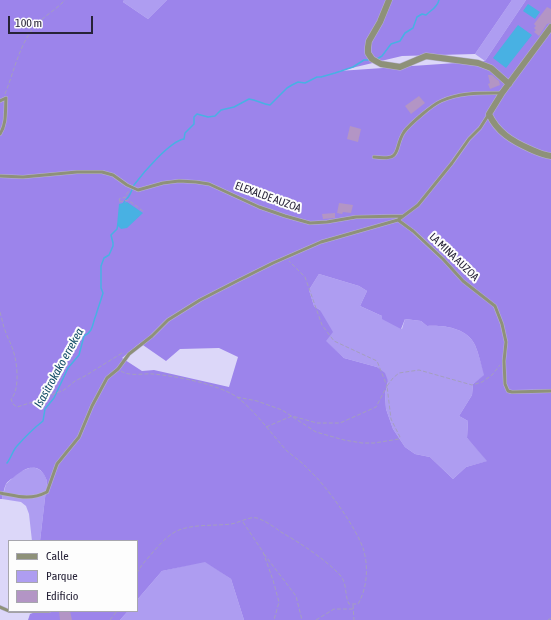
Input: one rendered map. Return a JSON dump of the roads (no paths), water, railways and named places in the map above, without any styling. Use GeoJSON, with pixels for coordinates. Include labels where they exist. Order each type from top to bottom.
{"type":"FeatureCollection","features":[{"type":"Feature","properties":{"kind":"street"},"geometry":{"type":"LineString","coordinates":[[389,0],[380,22],[369,41],[368,54],[372,59],[381,64],[400,67],[426,56],[484,64],[491,68],[509,84]]}},
{"type":"Feature","properties":{"kind":"street"},"geometry":{"type":"LineString","coordinates":[[551,28],[502,93],[489,114],[506,137],[539,153],[551,156]]}},
{"type":"Feature","properties":{"kind":"lane"},"geometry":{"type":"LineString","coordinates":[[374,157],[384,158],[394,156],[398,150],[404,132],[431,107],[442,100],[459,95],[476,93],[502,93]]}},
{"type":"Feature","properties":{"kind":"lane"},"geometry":{"type":"LineString","coordinates":[[0,134],[4,129],[6,120],[6,98],[1,100]]}},
{"type":"Feature","properties":{"kind":"lane"},"geometry":{"type":"LineString","coordinates":[[0,493],[21,498],[40,495],[47,492],[57,464],[79,437],[92,406],[108,378],[118,369],[129,354],[152,336],[175,314],[200,300],[321,242],[398,220],[418,205],[452,163],[468,140],[480,128],[489,114]]}},
{"type":"Feature","properties":{"kind":"lane","name":"ELEXALDE AUZOA"},"geometry":{"type":"LineString","coordinates":[[0,176],[23,177],[77,172],[102,172],[113,175],[127,185],[138,190],[163,182],[196,182],[209,184],[259,207],[285,216],[310,222],[327,222],[356,217],[403,216]]}},
{"type":"Feature","properties":{"kind":"lane","name":"LA MINA AUZOA"},"geometry":{"type":"LineString","coordinates":[[398,220],[413,231],[438,254],[463,281],[495,306],[505,334],[505,384],[508,391],[551,391]]}},
{"type":"Feature","properties":{"kind":"water"},"geometry":{"type":"Polygon","coordinates":[[[528,4],[540,12],[535,19],[523,11],[528,4]]]}},
{"type":"Feature","properties":{"kind":"water"},"geometry":{"type":"Polygon","coordinates":[[[518,25],[532,35],[506,68],[493,58],[518,25]]]}},
{"type":"Feature","properties":{"kind":"water"},"geometry":{"type":"Polygon","coordinates":[[[127,202],[143,213],[127,228],[121,229],[117,225],[119,204],[127,202]]]}},
{"type":"Feature","properties":{"kind":"waterway","name":"Isasitrokako errekea"},"geometry":{"type":"LineString","coordinates":[[377,59],[382,56],[391,44],[400,41],[405,33],[413,28],[417,17],[422,14],[426,15],[436,7],[439,0]]}},
{"type":"Feature","properties":{"kind":"waterway","name":"Isasitrokako errekea"},"geometry":{"type":"LineString","coordinates":[[123,204],[130,195],[134,185],[164,151],[178,141],[184,139],[185,133],[194,124],[194,117],[197,114],[208,117],[215,116],[221,110],[234,107],[249,99],[270,105],[287,88],[298,82],[305,83],[317,77],[335,73],[353,67],[364,60],[368,60]]}},
{"type":"Feature","properties":{"kind":"waterway","name":"Isasitrokako errekea"},"geometry":{"type":"LineString","coordinates":[[7,463],[17,446],[43,421],[45,409],[54,398],[68,368],[79,355],[84,336],[91,330],[103,293],[101,288],[101,266],[104,258],[109,255],[113,246],[111,235],[117,229],[118,224]]}}]}
